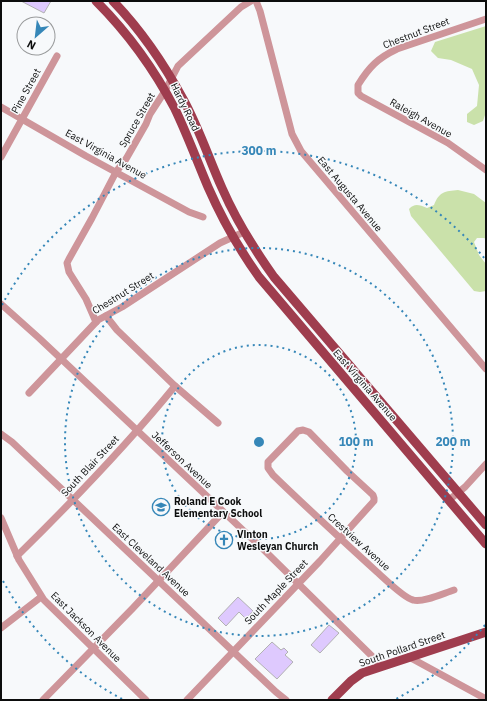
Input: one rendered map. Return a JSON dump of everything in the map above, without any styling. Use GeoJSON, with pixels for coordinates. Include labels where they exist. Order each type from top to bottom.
{"type":"FeatureCollection","features":[{"type":"Feature","properties":{"kind":"main road","name":"Hardy Road"},"geometry":{"type":"LineString","coordinates":[[96,1],[136,46],[165,91],[175,110],[220,212],[233,236]]}},
{"type":"Feature","properties":{"kind":"main road","name":"Hardy Road"},"geometry":{"type":"LineString","coordinates":[[113,1],[140,32],[184,100],[222,189],[244,232]]}},
{"type":"Feature","properties":{"kind":"main road","name":"East Virginia Avenue"},"geometry":{"type":"LineString","coordinates":[[244,232],[274,277],[486,525]]}},
{"type":"Feature","properties":{"kind":"main road","name":"East Virginia Avenue"},"geometry":{"type":"LineString","coordinates":[[233,236],[251,265],[272,293],[486,544]]}},
{"type":"Feature","properties":{"kind":"main road","name":"South Pollard Street"},"geometry":{"type":"LineString","coordinates":[[332,700],[362,673],[486,632]]}},
{"type":"Feature","properties":{"kind":"street","name":"Spruce Street"},"geometry":{"type":"LineString","coordinates":[[96,322],[86,299],[68,268],[71,254],[116,172],[126,159],[178,66],[241,7],[251,1]]}},
{"type":"Feature","properties":{"kind":"street","name":"East Augusta Avenue"},"geometry":{"type":"LineString","coordinates":[[256,1],[260,10],[292,134],[301,151],[486,369]]}},
{"type":"Feature","properties":{"kind":"street","name":"Chestnut Street"},"geometry":{"type":"LineString","coordinates":[[362,79],[372,65],[391,52],[486,19]]}},
{"type":"Feature","properties":{"kind":"street","name":"Pine Street"},"geometry":{"type":"LineString","coordinates":[[1,157],[57,56]]}},
{"type":"Feature","properties":{"kind":"street","name":"Raleigh Avenue"},"geometry":{"type":"LineString","coordinates":[[362,79],[357,89],[361,96],[448,143],[486,170]]}},
{"type":"Feature","properties":{"kind":"street","name":"East Virginia Avenue"},"geometry":{"type":"LineString","coordinates":[[1,107],[189,212],[202,217]]}},
{"type":"Feature","properties":{"kind":"street","name":"Chestnut Street"},"geometry":{"type":"LineString","coordinates":[[29,393],[96,322],[122,307],[220,242],[244,232]]}},
{"type":"Feature","properties":{"kind":"street","name":"Jefferson Avenue"},"geometry":{"type":"LineString","coordinates":[[1,304],[298,583],[382,666]]}},
{"type":"Feature","properties":{"kind":"street"},"geometry":{"type":"LineString","coordinates":[[106,316],[117,330],[175,386],[218,423]]}},
{"type":"Feature","properties":{"kind":"street","name":"South Blair Street"},"geometry":{"type":"LineString","coordinates":[[17,556],[137,431],[175,386]]}},
{"type":"Feature","properties":{"kind":"street","name":"Crestview Avenue"},"geometry":{"type":"LineString","coordinates":[[339,463],[309,432],[303,430],[297,432],[268,462],[268,468],[273,475],[340,538],[408,598],[417,601],[454,590]]}},
{"type":"Feature","properties":{"kind":"street","name":"East Cleveland Avenue"},"geometry":{"type":"LineString","coordinates":[[1,434],[12,442],[233,652],[286,700]]}},
{"type":"Feature","properties":{"kind":"street","name":"South Maple Street"},"geometry":{"type":"LineString","coordinates":[[187,700],[374,501],[373,495],[339,463]]}},
{"type":"Feature","properties":{"kind":"street"},"geometry":{"type":"LineString","coordinates":[[449,500],[458,493],[486,464]]}},
{"type":"Feature","properties":{"kind":"street"},"geometry":{"type":"LineString","coordinates":[[43,700],[223,512]]}},
{"type":"Feature","properties":{"kind":"street","name":"East Jackson Avenue"},"geometry":{"type":"LineString","coordinates":[[1,518],[17,556],[41,597],[146,700]]}},
{"type":"Feature","properties":{"kind":"street"},"geometry":{"type":"LineString","coordinates":[[1,628],[41,597]]}},
{"type":"Feature","properties":{"kind":"street"},"geometry":{"type":"LineString","coordinates":[[409,657],[486,699]]}},
{"type":"Feature","properties":{"kind":"green space"},"geometry":{"type":"Polygon","coordinates":[[[486,26],[486,112],[483,121],[474,125],[467,122],[467,114],[477,106],[479,85],[472,69],[451,60],[438,58],[431,51],[435,42],[486,26]]]}},
{"type":"Feature","properties":{"kind":"green space"},"geometry":{"type":"Polygon","coordinates":[[[458,190],[474,194],[486,203],[486,239],[477,238],[474,242],[479,255],[486,264],[486,291],[474,291],[411,216],[409,209],[417,205],[427,208],[434,205],[438,197],[443,193],[458,190]]]}},
{"type":"Feature","properties":{"kind":"building"},"geometry":{"type":"Polygon","coordinates":[[[21,1],[51,1],[44,13],[21,1]]]}},
{"type":"Feature","properties":{"kind":"building"},"geometry":{"type":"Polygon","coordinates":[[[238,597],[253,611],[246,619],[239,612],[226,626],[218,618],[238,597]]]}},
{"type":"Feature","properties":{"kind":"building"},"geometry":{"type":"Polygon","coordinates":[[[329,625],[339,633],[320,653],[311,645],[329,625]]]}},
{"type":"Feature","properties":{"kind":"building"},"geometry":{"type":"Polygon","coordinates":[[[272,642],[281,650],[284,648],[288,652],[285,655],[293,662],[277,679],[255,659],[272,642]]]}},
{"type":"Feature","properties":{"kind":"place","name":"Roland E Cook Elementary School"},"geometry":{"type":"Point","coordinates":[161,507]}},
{"type":"Feature","properties":{"kind":"place","name":"Vinton Wesleyan Church"},"geometry":{"type":"Point","coordinates":[224,540]}}]}
